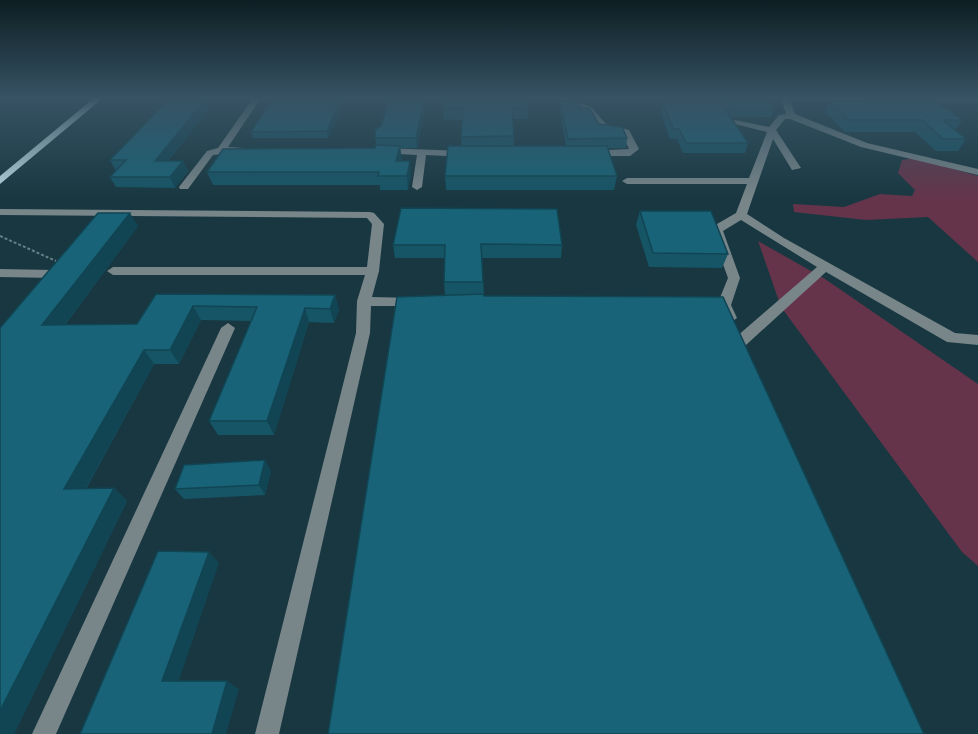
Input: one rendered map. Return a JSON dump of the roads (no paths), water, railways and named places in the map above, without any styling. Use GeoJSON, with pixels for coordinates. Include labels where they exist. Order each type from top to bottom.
{"type":"FeatureCollection","features":[{"type":"Feature","properties":{"kind":"main road"},"geometry":{"type":"LineString","coordinates":[[0,182],[59,132]]}},
{"type":"Feature","properties":{"kind":"street"},"geometry":{"type":"LineString","coordinates":[[221,150],[233,132]]}},
{"type":"Feature","properties":{"kind":"street"},"geometry":{"type":"LineString","coordinates":[[576,154],[630,153],[634,149],[626,132]]}},
{"type":"Feature","properties":{"kind":"street"},"geometry":{"type":"LineString","coordinates":[[751,363],[741,341],[718,305],[734,278],[717,231],[741,214],[771,132]]}},
{"type":"Feature","properties":{"kind":"street"},"geometry":{"type":"LineString","coordinates":[[773,132],[796,168]]}},
{"type":"Feature","properties":{"kind":"street"},"geometry":{"type":"LineString","coordinates":[[832,132],[864,145],[978,172]]}},
{"type":"Feature","properties":{"kind":"street"},"geometry":{"type":"LineString","coordinates":[[184,187],[210,153],[221,150],[255,150]]}},
{"type":"Feature","properties":{"kind":"street"},"geometry":{"type":"LineString","coordinates":[[367,151],[472,154]]}},
{"type":"Feature","properties":{"kind":"street"},"geometry":{"type":"LineString","coordinates":[[417,187],[422,153]]}},
{"type":"Feature","properties":{"kind":"street"},"geometry":{"type":"LineString","coordinates":[[627,181],[752,181]]}},
{"type":"Feature","properties":{"kind":"street"},"geometry":{"type":"LineString","coordinates":[[0,212],[370,215],[378,224],[373,271],[364,301],[363,333],[267,734]]}},
{"type":"Feature","properties":{"kind":"street"},"geometry":{"type":"LineString","coordinates":[[741,214],[780,241],[952,338],[978,340]]}},
{"type":"Feature","properties":{"kind":"street"},"geometry":{"type":"LineString","coordinates":[[741,341],[825,266]]}},
{"type":"Feature","properties":{"kind":"street"},"geometry":{"type":"LineString","coordinates":[[113,271],[373,271]]}},
{"type":"Feature","properties":{"kind":"street"},"geometry":{"type":"LineString","coordinates":[[0,273],[53,274]]}},
{"type":"Feature","properties":{"kind":"street"},"geometry":{"type":"LineString","coordinates":[[364,301],[434,302]]}},
{"type":"Feature","properties":{"kind":"street"},"geometry":{"type":"LineString","coordinates":[[44,734],[228,328]]}}]}
